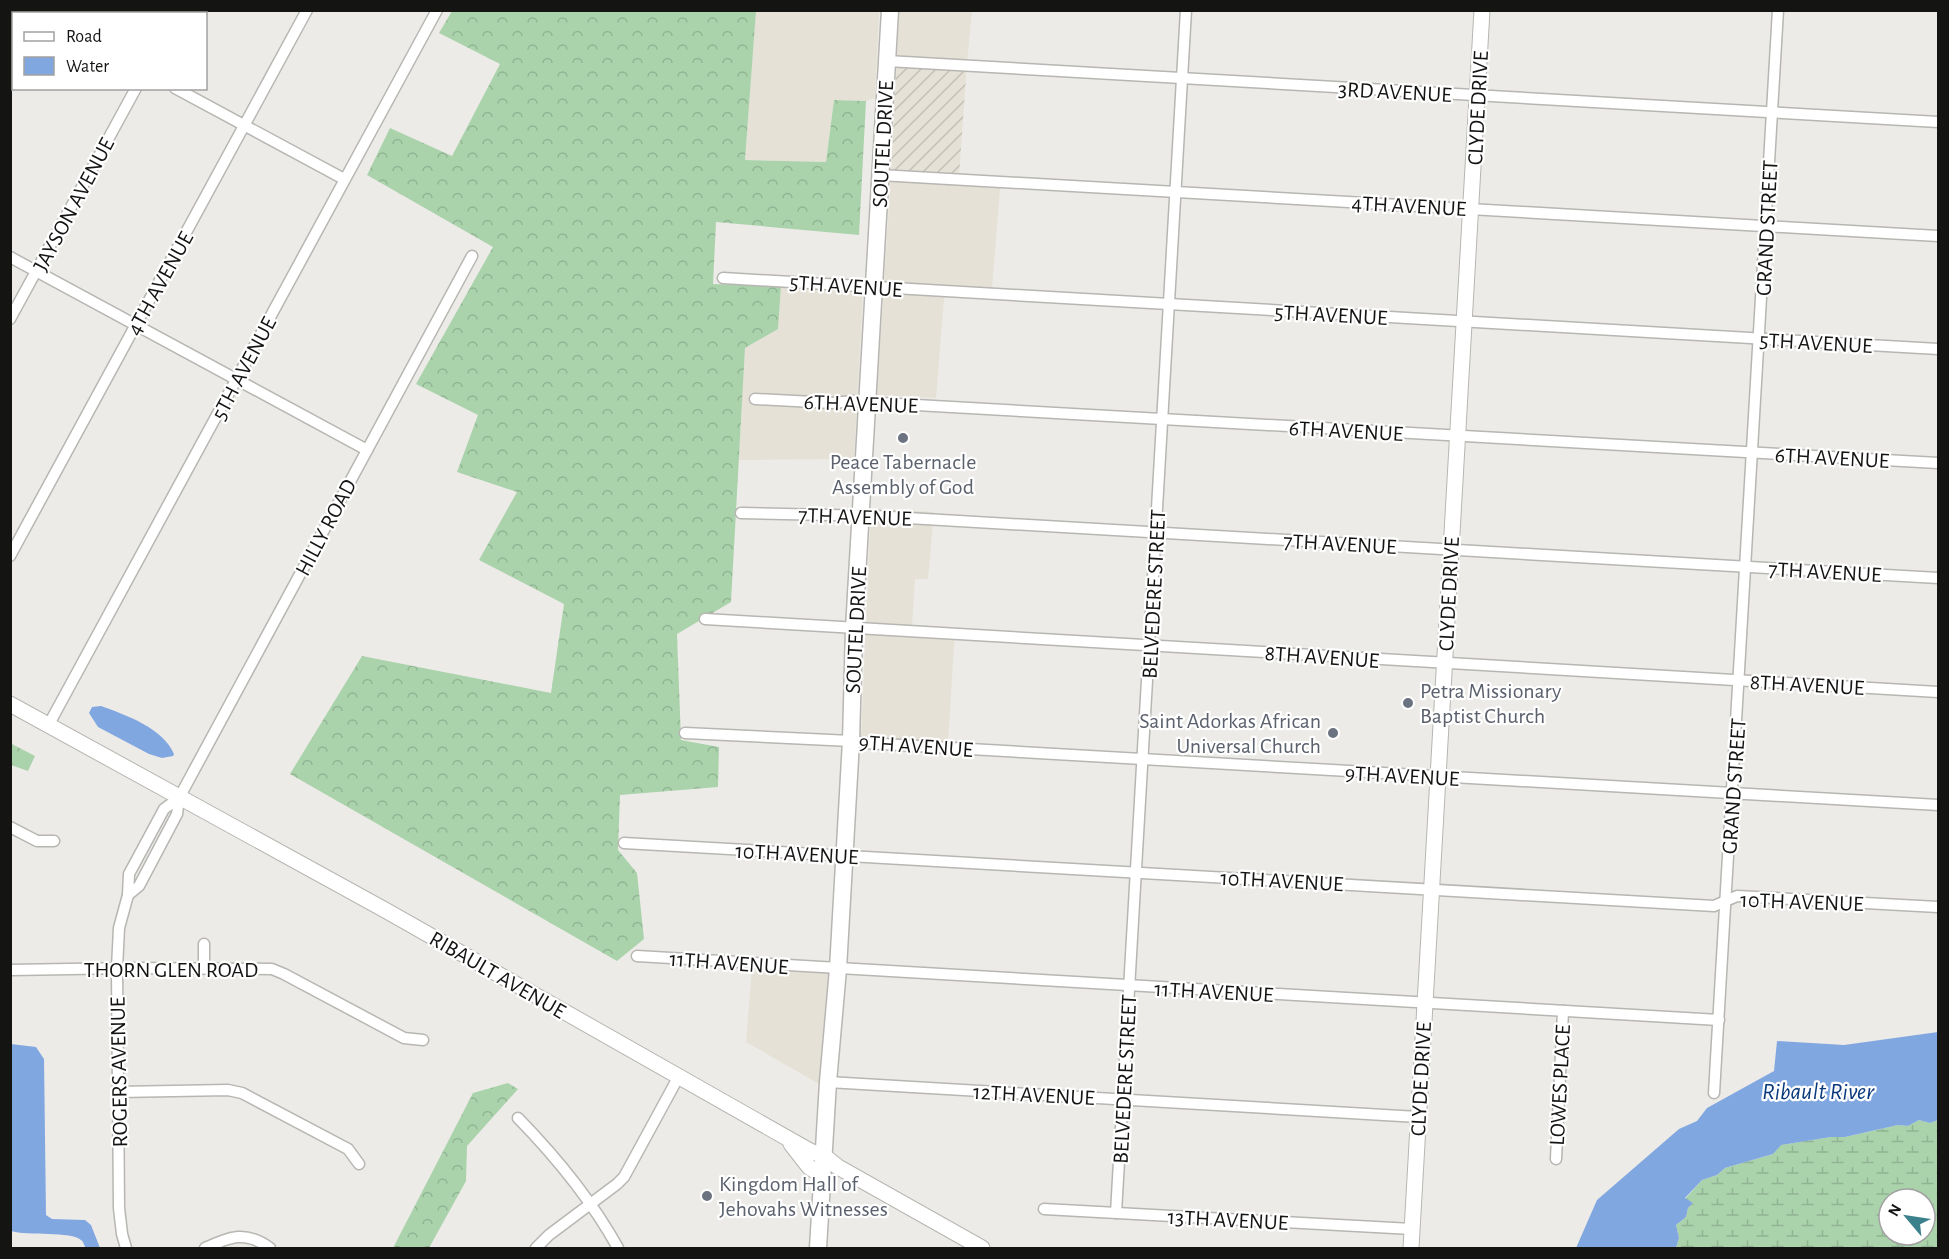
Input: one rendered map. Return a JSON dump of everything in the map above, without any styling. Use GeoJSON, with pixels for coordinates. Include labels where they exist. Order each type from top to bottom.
{"type":"FeatureCollection","features":[{"type":"Feature","properties":{"kind":"main road","name":"SOUTEL DRIVE"},"geometry":{"type":"LineString","coordinates":[[818,1248],[828,1082],[838,969],[851,741],[854,629],[890,10]]}},
{"type":"Feature","properties":{"kind":"street","name":"4TH AVENUE"},"geometry":{"type":"LineString","coordinates":[[10,556],[307,10]]}},
{"type":"Feature","properties":{"kind":"street","name":"5TH AVENUE"},"geometry":{"type":"LineString","coordinates":[[48,726],[437,10]]}},
{"type":"Feature","properties":{"kind":"street","name":"BELVEDERE STREET"},"geometry":{"type":"LineString","coordinates":[[1116,1213],[1186,10]]}},
{"type":"Feature","properties":{"kind":"street","name":"CLYDE DRIVE"},"geometry":{"type":"LineString","coordinates":[[1411,1248],[1482,10]]}},
{"type":"Feature","properties":{"kind":"street","name":"GRAND STREET"},"geometry":{"type":"LineString","coordinates":[[1714,1093],[1778,10]]}},
{"type":"Feature","properties":{"kind":"street","name":"3RD AVENUE"},"geometry":{"type":"LineString","coordinates":[[887,61],[1938,122]]}},
{"type":"Feature","properties":{"kind":"street","name":"JAYSON AVENUE"},"geometry":{"type":"LineString","coordinates":[[10,319],[135,90]]}},
{"type":"Feature","properties":{"kind":"street"},"geometry":{"type":"LineString","coordinates":[[179,90],[344,179]]}},
{"type":"Feature","properties":{"kind":"street","name":"4TH AVENUE"},"geometry":{"type":"LineString","coordinates":[[880,175],[1938,236]]}},
{"type":"Feature","properties":{"kind":"street","name":"HILLY ROAD"},"geometry":{"type":"LineString","coordinates":[[179,798],[472,256]]}},
{"type":"Feature","properties":{"kind":"street"},"geometry":{"type":"LineString","coordinates":[[10,257],[367,450]]}},
{"type":"Feature","properties":{"kind":"street","name":"5TH AVENUE"},"geometry":{"type":"LineString","coordinates":[[723,278],[1938,349]]}},
{"type":"Feature","properties":{"kind":"street","name":"6TH AVENUE"},"geometry":{"type":"LineString","coordinates":[[754,399],[832,403],[867,402],[1938,463]]}},
{"type":"Feature","properties":{"kind":"street","name":"7TH AVENUE"},"geometry":{"type":"LineString","coordinates":[[741,513],[861,516],[1156,532],[1938,578]]}},
{"type":"Feature","properties":{"kind":"street","name":"8TH AVENUE"},"geometry":{"type":"LineString","coordinates":[[705,619],[1938,692]]}},
{"type":"Feature","properties":{"kind":"street","name":"RIBAULT AVENUE"},"geometry":{"type":"LineString","coordinates":[[10,704],[385,910],[785,1137],[824,1156],[838,1167],[981,1248]]}},
{"type":"Feature","properties":{"kind":"street","name":"9TH AVENUE"},"geometry":{"type":"LineString","coordinates":[[685,733],[1938,805]]}},
{"type":"Feature","properties":{"kind":"street","name":"ROGERS AVENUE"},"geometry":{"type":"LineString","coordinates":[[126,1248],[119,1208],[117,968],[119,928],[128,895],[129,874],[164,809],[179,798]]}},
{"type":"Feature","properties":{"kind":"street"},"geometry":{"type":"LineString","coordinates":[[10,827],[37,841],[54,841]]}},
{"type":"Feature","properties":{"kind":"street","name":"10TH AVENUE"},"geometry":{"type":"LineString","coordinates":[[624,843],[1714,906],[1737,896],[1938,907]]}},
{"type":"Feature","properties":{"kind":"street"},"geometry":{"type":"LineString","coordinates":[[204,944],[204,968]]}},
{"type":"Feature","properties":{"kind":"street","name":"11TH AVENUE"},"geometry":{"type":"LineString","coordinates":[[637,956],[1719,1020]]}},
{"type":"Feature","properties":{"kind":"street","name":"THORN GLEN ROAD"},"geometry":{"type":"LineString","coordinates":[[10,970],[272,969],[404,1038],[423,1040]]}},
{"type":"Feature","properties":{"kind":"street","name":"LOWES PLACE"},"geometry":{"type":"LineString","coordinates":[[1556,1159],[1563,1011]]}},
{"type":"Feature","properties":{"kind":"street"},"geometry":{"type":"LineString","coordinates":[[536,1248],[549,1235],[624,1177],[679,1076]]}},
{"type":"Feature","properties":{"kind":"street","name":"12TH AVENUE"},"geometry":{"type":"LineString","coordinates":[[828,1082],[1418,1117]]}},
{"type":"Feature","properties":{"kind":"street"},"geometry":{"type":"LineString","coordinates":[[118,1092],[228,1090],[243,1093],[348,1149],[359,1164]]}},
{"type":"Feature","properties":{"kind":"street"},"geometry":{"type":"LineString","coordinates":[[518,1118],[544,1145],[590,1204],[618,1248]]}},
{"type":"Feature","properties":{"kind":"street"},"geometry":{"type":"LineString","coordinates":[[785,1137],[809,1167],[822,1174]]}},
{"type":"Feature","properties":{"kind":"street","name":"13TH AVENUE"},"geometry":{"type":"LineString","coordinates":[[1044,1209],[1412,1229]]}},
{"type":"Feature","properties":{"kind":"street"},"geometry":{"type":"LineString","coordinates":[[205,1248],[236,1237],[247,1237],[260,1241],[270,1248]]}},
{"type":"Feature","properties":{"kind":"shaded area"},"geometry":{"type":"Polygon","coordinates":[[[756,11],[879,11],[875,98],[866,101],[834,100],[826,162],[745,160],[756,11]]]}},
{"type":"Feature","properties":{"kind":"shaded area"},"geometry":{"type":"Polygon","coordinates":[[[899,11],[972,11],[967,63],[897,57],[899,11]]]}},
{"type":"Feature","properties":{"kind":"shaded area"},"geometry":{"type":"Polygon","coordinates":[[[897,57],[967,63],[959,176],[891,172],[897,57]]]}},
{"type":"Feature","properties":{"kind":"shaded area"},"geometry":{"type":"Polygon","coordinates":[[[891,172],[1001,177],[992,288],[945,286],[936,398],[877,395],[891,172]]]}},
{"type":"Feature","properties":{"kind":"shaded area"},"geometry":{"type":"Polygon","coordinates":[[[781,286],[863,292],[854,459],[739,460],[745,348],[778,329],[781,286]]]}},
{"type":"Feature","properties":{"kind":"shaded area"},"geometry":{"type":"Polygon","coordinates":[[[871,508],[934,512],[928,579],[915,579],[912,627],[955,630],[948,743],[861,738],[871,508]]]}},
{"type":"Feature","properties":{"kind":"shaded area"},"geometry":{"type":"Polygon","coordinates":[[[752,969],[828,973],[819,1084],[746,1042],[752,969]]]}},
{"type":"Feature","properties":{"kind":"green space"},"geometry":{"type":"Polygon","coordinates":[[[452,11],[756,11],[745,160],[826,162],[834,100],[866,101],[859,235],[716,222],[713,284],[781,286],[778,329],[745,348],[731,602],[677,634],[681,740],[719,747],[718,787],[620,795],[618,850],[637,873],[644,939],[617,961],[290,774],[362,656],[551,693],[564,604],[479,560],[517,492],[457,472],[478,415],[416,384],[493,247],[367,175],[390,128],[452,156],[500,64],[439,33],[452,11]]]}},
{"type":"Feature","properties":{"kind":"green space"},"geometry":{"type":"Polygon","coordinates":[[[10,743],[35,756],[28,771],[11,765],[10,743]]]}},
{"type":"Feature","properties":{"kind":"green space"},"geometry":{"type":"Polygon","coordinates":[[[508,1083],[518,1089],[467,1146],[466,1181],[429,1248],[393,1248],[473,1093],[508,1083]]]}},
{"type":"Feature","properties":{"kind":"green space"},"geometry":{"type":"Polygon","coordinates":[[[1919,1120],[1930,1123],[1938,1120],[1938,1248],[1676,1248],[1679,1238],[1676,1225],[1686,1217],[1688,1208],[1693,1203],[1685,1199],[1702,1180],[1717,1175],[1725,1168],[1773,1154],[1780,1145],[1845,1137],[1898,1125],[1908,1126],[1919,1120]]]}},
{"type":"Feature","properties":{"kind":"water"},"geometry":{"type":"Polygon","coordinates":[[[101,706],[132,718],[153,730],[169,745],[173,756],[162,758],[149,754],[98,727],[89,713],[92,707],[101,706]]]}},
{"type":"Feature","properties":{"kind":"water","name":"Ribault River"},"geometry":{"type":"Polygon","coordinates":[[[1938,1032],[1938,1120],[1930,1123],[1919,1120],[1908,1126],[1898,1125],[1845,1137],[1781,1145],[1773,1154],[1725,1168],[1717,1175],[1702,1180],[1685,1198],[1693,1203],[1688,1208],[1686,1217],[1676,1225],[1679,1238],[1676,1248],[1576,1248],[1597,1200],[1679,1129],[1697,1121],[1707,1108],[1774,1071],[1777,1041],[1844,1045],[1938,1032]]]}},
{"type":"Feature","properties":{"kind":"water"},"geometry":{"type":"Polygon","coordinates":[[[11,1044],[36,1047],[44,1059],[46,1215],[52,1219],[85,1220],[91,1225],[100,1248],[86,1248],[83,1242],[76,1237],[11,1231],[11,1044]]]}},
{"type":"Feature","properties":{"kind":"place","name":"Peace Tabernacle Assembly of God"},"geometry":{"type":"Point","coordinates":[903,438]}},
{"type":"Feature","properties":{"kind":"place","name":"Petra Missionary Baptist Church"},"geometry":{"type":"Point","coordinates":[1408,703]}},
{"type":"Feature","properties":{"kind":"place","name":"Saint Adorkas African Universal Church"},"geometry":{"type":"Point","coordinates":[1333,733]}},
{"type":"Feature","properties":{"kind":"place","name":"Kingdom Hall of Jehovahs Witnesses"},"geometry":{"type":"Point","coordinates":[707,1196]}}]}
